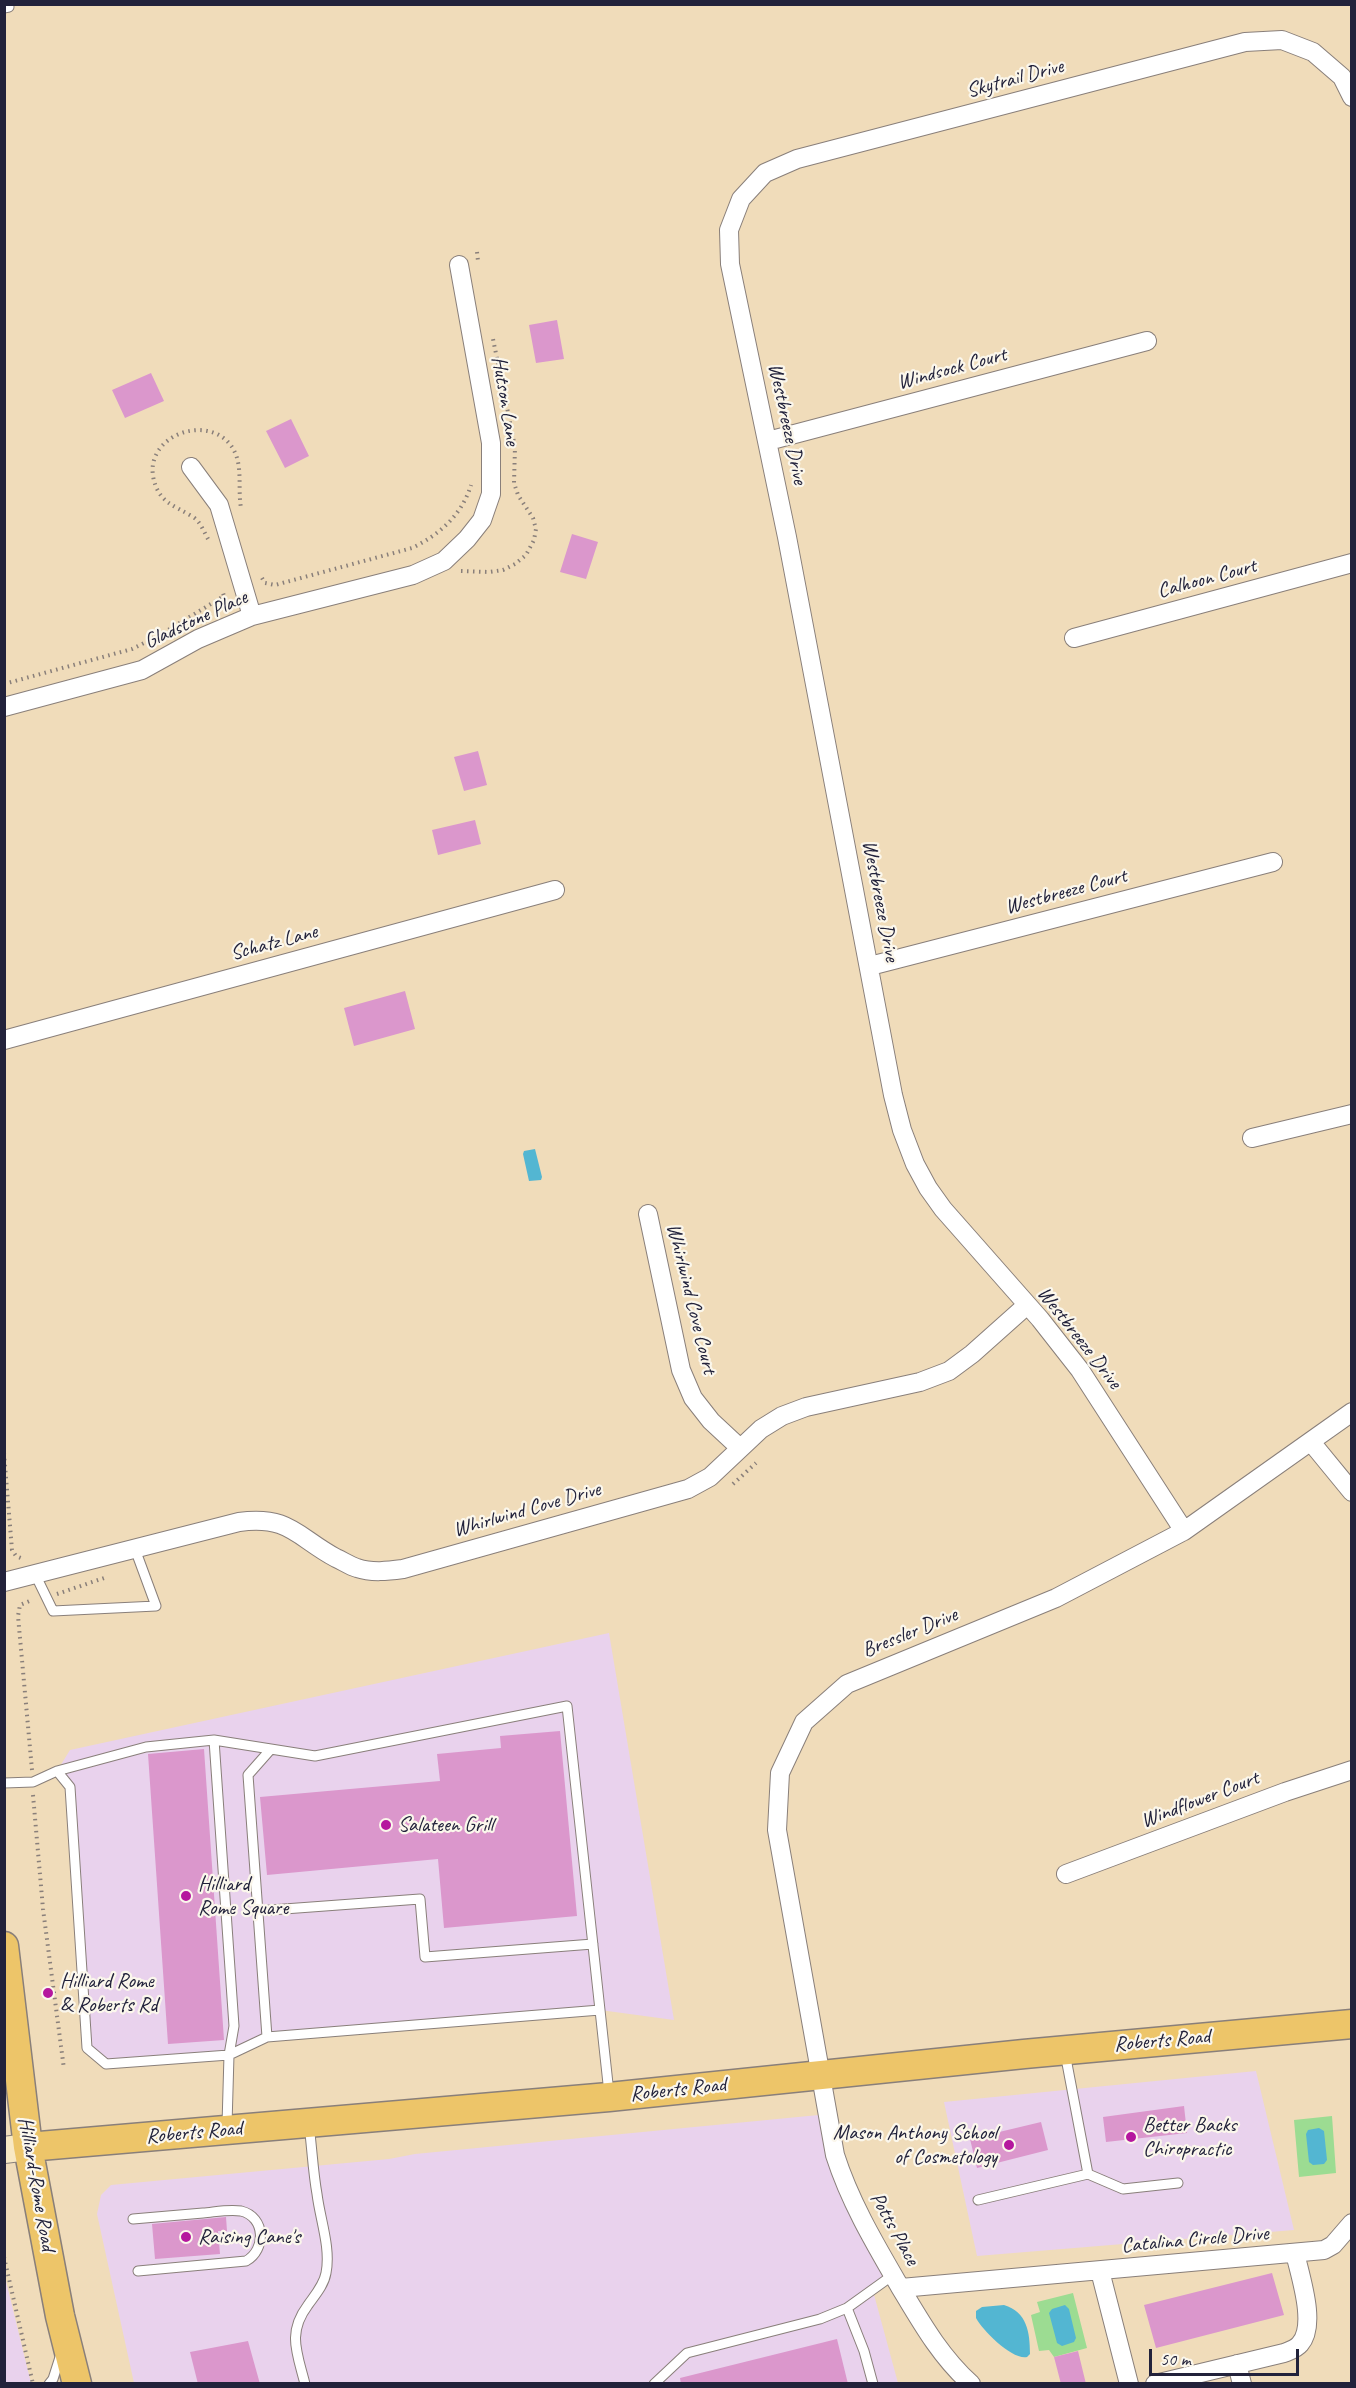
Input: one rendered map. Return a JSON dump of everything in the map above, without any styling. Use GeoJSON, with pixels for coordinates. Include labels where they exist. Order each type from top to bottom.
{"type":"FeatureCollection","features":[{"type":"Feature","properties":{"kind":"main road","name":"Hilliard-Rome Road"},"geometry":{"type":"LineString","coordinates":[[4,1946],[16,2148],[77,2384]]}},
{"type":"Feature","properties":{"kind":"main road","name":"Roberts Road"},"geometry":{"type":"LineString","coordinates":[[16,2148],[609,2097],[1065,2050],[1352,2025]]}},
{"type":"Feature","properties":{"kind":"street","name":"Skytrail Drive"},"geometry":{"type":"LineString","coordinates":[[741,199],[765,173],[797,159],[1245,42],[1282,40],[1313,52],[1342,77],[1352,97]]}},
{"type":"Feature","properties":{"kind":"street","name":"Westbreeze Drive"},"geometry":{"type":"LineString","coordinates":[[741,199],[729,230],[730,264],[768,441],[893,1095],[902,1130],[915,1164],[943,1209],[1080,1370],[1184,1530]]}},
{"type":"Feature","properties":{"kind":"street","name":"Hutson Lane"},"geometry":{"type":"LineString","coordinates":[[459,265],[491,443],[491,494],[482,520],[467,539]]}},
{"type":"Feature","properties":{"kind":"street","name":"Windsock Court"},"geometry":{"type":"LineString","coordinates":[[768,441],[1147,342]]}},
{"type":"Feature","properties":{"kind":"street"},"geometry":{"type":"LineString","coordinates":[[191,467],[219,505],[252,616]]}},
{"type":"Feature","properties":{"kind":"street","name":"Gladstone Place"},"geometry":{"type":"LineString","coordinates":[[4,707],[142,670],[198,639],[252,616],[412,575],[444,561],[467,539]]}},
{"type":"Feature","properties":{"kind":"street","name":"Calhoon Court"},"geometry":{"type":"LineString","coordinates":[[1074,638],[1352,563]]}},
{"type":"Feature","properties":{"kind":"street","name":"Westbreeze Court"},"geometry":{"type":"LineString","coordinates":[[870,966],[1273,862]]}},
{"type":"Feature","properties":{"kind":"street","name":"Schatz Lane"},"geometry":{"type":"LineString","coordinates":[[4,1040],[555,890]]}},
{"type":"Feature","properties":{"kind":"street"},"geometry":{"type":"LineString","coordinates":[[1252,1138],[1352,1114]]}},
{"type":"Feature","properties":{"kind":"street","name":"Whirlwind Cove Court"},"geometry":{"type":"LineString","coordinates":[[648,1214],[681,1370],[693,1398],[711,1420],[740,1448]]}},
{"type":"Feature","properties":{"kind":"street","name":"Whirlwind Cove Drive"},"geometry":{"type":"LineString","coordinates":[[4,1582],[31,1567],[135,1549],[239,1522],[259,1520],[280,1523],[298,1532],[313,1545],[356,1568],[379,1572],[403,1569],[688,1489],[710,1478],[761,1429],[782,1416],[806,1407],[920,1382],[948,1371],[972,1354],[1027,1305]]}},
{"type":"Feature","properties":{"kind":"street","name":"Bressler Drive"},"geometry":{"type":"LineString","coordinates":[[821,2074],[777,1830],[780,1773],[804,1722],[847,1683],[1056,1598],[1184,1530],[1352,1412]]}},
{"type":"Feature","properties":{"kind":"street"},"geometry":{"type":"LineString","coordinates":[[1311,1442],[1352,1492]]}},
{"type":"Feature","properties":{"kind":"street","name":"Windflower Court"},"geometry":{"type":"LineString","coordinates":[[1066,1874],[1285,1792],[1352,1770]]}},
{"type":"Feature","properties":{"kind":"street","name":"Potts Place"},"geometry":{"type":"LineString","coordinates":[[821,2074],[835,2155],[845,2185],[860,2217],[944,2358],[971,2384]]}},
{"type":"Feature","properties":{"kind":"street","name":"Catalina Circle Drive"},"geometry":{"type":"LineString","coordinates":[[897,2282],[1100,2271],[1324,2250],[1333,2245],[1352,2223]]}},
{"type":"Feature","properties":{"kind":"street","name":"Catalina Circle Drive"},"geometry":{"type":"LineString","coordinates":[[1155,2384],[1284,2353],[1301,2344],[1307,2326],[1306,2307],[1295,2253]]}},
{"type":"Feature","properties":{"kind":"street","name":"Catalina Circle Drive"},"geometry":{"type":"LineString","coordinates":[[1100,2271],[1129,2384]]}},
{"type":"Feature","properties":{"kind":"street"},"geometry":{"type":"LineString","coordinates":[[1237,2364],[1242,2384]]}},
{"type":"Feature","properties":{"kind":"lane"},"geometry":{"type":"LineString","coordinates":[[31,1567],[53,1611],[156,1606],[135,1549]]}},
{"type":"Feature","properties":{"kind":"lane"},"geometry":{"type":"LineString","coordinates":[[4,1783],[33,1782],[57,1771],[146,1747],[214,1740],[315,1756],[567,1706],[609,2097]]}},
{"type":"Feature","properties":{"kind":"lane"},"geometry":{"type":"LineString","coordinates":[[214,1740],[234,2026],[228,2055],[227,2131]]}},
{"type":"Feature","properties":{"kind":"lane"},"geometry":{"type":"LineString","coordinates":[[267,2037],[256,1911],[248,1775],[271,1749]]}},
{"type":"Feature","properties":{"kind":"lane"},"geometry":{"type":"LineString","coordinates":[[57,1771],[70,1787],[87,2048],[106,2064],[228,2055],[267,2037],[600,2010]]}},
{"type":"Feature","properties":{"kind":"lane"},"geometry":{"type":"LineString","coordinates":[[256,1911],[420,1899],[425,1957],[593,1944]]}},
{"type":"Feature","properties":{"kind":"lane"},"geometry":{"type":"LineString","coordinates":[[1065,2050],[1088,2174]]}},
{"type":"Feature","properties":{"kind":"lane"},"geometry":{"type":"LineString","coordinates":[[305,2384],[294,2344],[295,2329],[301,2314],[321,2287],[326,2274],[327,2259],[316,2193],[309,2123]]}},
{"type":"Feature","properties":{"kind":"lane"},"geometry":{"type":"LineString","coordinates":[[978,2200],[1088,2174],[1123,2189],[1178,2183]]}},
{"type":"Feature","properties":{"kind":"lane"},"geometry":{"type":"LineString","coordinates":[[133,2219],[234,2210],[252,2216],[256,2220],[261,2235],[259,2248],[246,2261],[138,2271]]}},
{"type":"Feature","properties":{"kind":"lane"},"geometry":{"type":"LineString","coordinates":[[654,2384],[687,2354],[820,2319],[897,2282]]}},
{"type":"Feature","properties":{"kind":"lane"},"geometry":{"type":"LineString","coordinates":[[847,2308],[864,2351],[873,2384]]}},
{"type":"Feature","properties":{"kind":"lane"},"geometry":{"type":"LineString","coordinates":[[49,2384],[53,2379],[66,2341]]}},
{"type":"Feature","properties":{"kind":"path"},"geometry":{"type":"LineString","coordinates":[[477,252],[479,263]]}},
{"type":"Feature","properties":{"kind":"path"},"geometry":{"type":"LineString","coordinates":[[453,573],[467,570],[489,572],[503,570],[526,555],[534,540],[536,529],[533,518],[518,495],[514,483],[514,447],[492,332]]}},
{"type":"Feature","properties":{"kind":"path"},"geometry":{"type":"LineString","coordinates":[[210,543],[194,517],[168,504],[153,475],[155,458],[162,447],[173,437],[188,430],[202,430],[218,434],[229,442],[238,458],[240,474],[238,490],[244,517]]}},
{"type":"Feature","properties":{"kind":"path"},"geometry":{"type":"LineString","coordinates":[[260,575],[264,583],[275,585],[412,548],[428,541],[460,510],[472,478]]}},
{"type":"Feature","properties":{"kind":"path"},"geometry":{"type":"LineString","coordinates":[[4,684],[132,649],[160,635],[224,596],[222,587]]}},
{"type":"Feature","properties":{"kind":"path"},"geometry":{"type":"LineString","coordinates":[[4,1453],[12,1550],[16,1556],[31,1567]]}},
{"type":"Feature","properties":{"kind":"path"},"geometry":{"type":"LineString","coordinates":[[731,1485],[744,1475],[762,1455]]}},
{"type":"Feature","properties":{"kind":"path"},"geometry":{"type":"LineString","coordinates":[[64,2069],[43,1909],[18,1616],[20,1605],[142,1567]]}},
{"type":"Feature","properties":{"kind":"path"},"geometry":{"type":"LineString","coordinates":[[4,2257],[33,2384]]}},
{"type":"Feature","properties":{"kind":"shaded area"},"geometry":{"type":"Polygon","coordinates":[[[609,1633],[674,2020],[600,2010],[267,2037],[229,2055],[106,2064],[87,2048],[70,1787],[57,1771],[70,1750],[609,1633]]]}},
{"type":"Feature","properties":{"kind":"shaded area"},"geometry":{"type":"Polygon","coordinates":[[[1256,2071],[1294,2230],[977,2256],[944,2102],[1256,2071]]]}},
{"type":"Feature","properties":{"kind":"shaded area"},"geometry":{"type":"Polygon","coordinates":[[[829,2114],[831,2128],[893,2275],[873,2291],[898,2383],[134,2383],[97,2214],[101,2195],[111,2185],[829,2114]]]}},
{"type":"Feature","properties":{"kind":"shaded area"},"geometry":{"type":"Polygon","coordinates":[[[5,2277],[31,2383],[5,2383],[5,2277]]]}},
{"type":"Feature","properties":{"kind":"green space"},"geometry":{"type":"Polygon","coordinates":[[[1332,2116],[1336,2173],[1299,2177],[1294,2120],[1332,2116]]]}},
{"type":"Feature","properties":{"kind":"green space"},"geometry":{"type":"Polygon","coordinates":[[[1073,2293],[1087,2348],[1054,2357],[1049,2350],[1039,2351],[1031,2315],[1040,2312],[1037,2302],[1073,2293]]]}},
{"type":"Feature","properties":{"kind":"water"},"geometry":{"type":"Polygon","coordinates":[[[535,1149],[542,1177],[541,1180],[529,1181],[523,1154],[524,1151],[535,1149]]]}},
{"type":"Feature","properties":{"kind":"water"},"geometry":{"type":"Polygon","coordinates":[[[1319,2128],[1324,2131],[1327,2160],[1324,2164],[1313,2165],[1309,2162],[1306,2134],[1308,2130],[1319,2128]]]}},
{"type":"Feature","properties":{"kind":"water"},"geometry":{"type":"Polygon","coordinates":[[[1004,2305],[1018,2313],[1026,2324],[1030,2346],[1030,2354],[1027,2357],[1021,2357],[1006,2349],[991,2337],[976,2318],[976,2311],[982,2307],[1004,2305]]]}},
{"type":"Feature","properties":{"kind":"water"},"geometry":{"type":"Polygon","coordinates":[[[1065,2305],[1069,2309],[1076,2338],[1074,2342],[1062,2346],[1057,2343],[1049,2313],[1052,2309],[1065,2305]]]}},
{"type":"Feature","properties":{"kind":"building"},"geometry":{"type":"Polygon","coordinates":[[[557,320],[564,359],[536,363],[529,325],[557,320]]]}},
{"type":"Feature","properties":{"kind":"building"},"geometry":{"type":"Polygon","coordinates":[[[151,373],[164,401],[125,418],[112,390],[151,373]]]}},
{"type":"Feature","properties":{"kind":"building"},"geometry":{"type":"Polygon","coordinates":[[[291,419],[309,456],[285,468],[266,431],[291,419]]]}},
{"type":"Feature","properties":{"kind":"building"},"geometry":{"type":"Polygon","coordinates":[[[572,534],[598,542],[586,579],[560,572],[572,534]]]}},
{"type":"Feature","properties":{"kind":"building"},"geometry":{"type":"Polygon","coordinates":[[[478,751],[487,785],[464,791],[454,757],[478,751]]]}},
{"type":"Feature","properties":{"kind":"building"},"geometry":{"type":"Polygon","coordinates":[[[475,820],[481,844],[438,855],[432,830],[475,820]]]}},
{"type":"Feature","properties":{"kind":"building"},"geometry":{"type":"Polygon","coordinates":[[[405,991],[415,1029],[354,1046],[344,1008],[405,991]]]}},
{"type":"Feature","properties":{"kind":"building"},"geometry":{"type":"Polygon","coordinates":[[[560,1731],[577,1916],[444,1928],[438,1859],[267,1875],[260,1797],[440,1781],[437,1754],[501,1748],[500,1736],[560,1731]]]}},
{"type":"Feature","properties":{"kind":"building","name":"Hilliard Rome Square"},"geometry":{"type":"Polygon","coordinates":[[[204,1749],[224,2040],[168,2044],[148,1754],[204,1749]]]}},
{"type":"Feature","properties":{"kind":"building","name":"Better Backs Chiropractic"},"geometry":{"type":"Polygon","coordinates":[[[1184,2106],[1187,2133],[1106,2142],[1103,2117],[1184,2106]]]}},
{"type":"Feature","properties":{"kind":"building","name":"Mason Anthony School of Cosmetology"},"geometry":{"type":"Polygon","coordinates":[[[1041,2122],[1048,2150],[977,2168],[970,2139],[1041,2122]]]}},
{"type":"Feature","properties":{"kind":"building","name":"Raising Cane's"},"geometry":{"type":"Polygon","coordinates":[[[226,2217],[227,2231],[218,2231],[220,2254],[155,2259],[152,2224],[226,2217]]]}},
{"type":"Feature","properties":{"kind":"building"},"geometry":{"type":"Polygon","coordinates":[[[1272,2273],[1284,2315],[1156,2348],[1144,2305],[1272,2273]]]}},
{"type":"Feature","properties":{"kind":"building"},"geometry":{"type":"Polygon","coordinates":[[[837,2339],[848,2384],[681,2384],[680,2378],[837,2339]]]}},
{"type":"Feature","properties":{"kind":"building"},"geometry":{"type":"Polygon","coordinates":[[[248,2341],[260,2384],[198,2384],[190,2352],[248,2341]]]}},
{"type":"Feature","properties":{"kind":"building"},"geometry":{"type":"Polygon","coordinates":[[[1078,2351],[1086,2384],[1061,2384],[1054,2357],[1078,2351]]]}},
{"type":"Feature","properties":{"kind":"place","name":"Salateen Grill"},"geometry":{"type":"Point","coordinates":[386,1825]}},
{"type":"Feature","properties":{"kind":"place","name":"Hilliard Rome Square"},"geometry":{"type":"Point","coordinates":[186,1896]}},
{"type":"Feature","properties":{"kind":"place","name":"Hilliard Rome & Roberts Rd"},"geometry":{"type":"Point","coordinates":[48,1993]}},
{"type":"Feature","properties":{"kind":"place","name":"Better Backs Chiropractic"},"geometry":{"type":"Point","coordinates":[1131,2137]}},
{"type":"Feature","properties":{"kind":"place","name":"Mason Anthony School of Cosmetology"},"geometry":{"type":"Point","coordinates":[1009,2145]}},
{"type":"Feature","properties":{"kind":"place","name":"Raising Cane's"},"geometry":{"type":"Point","coordinates":[186,2237]}}]}
